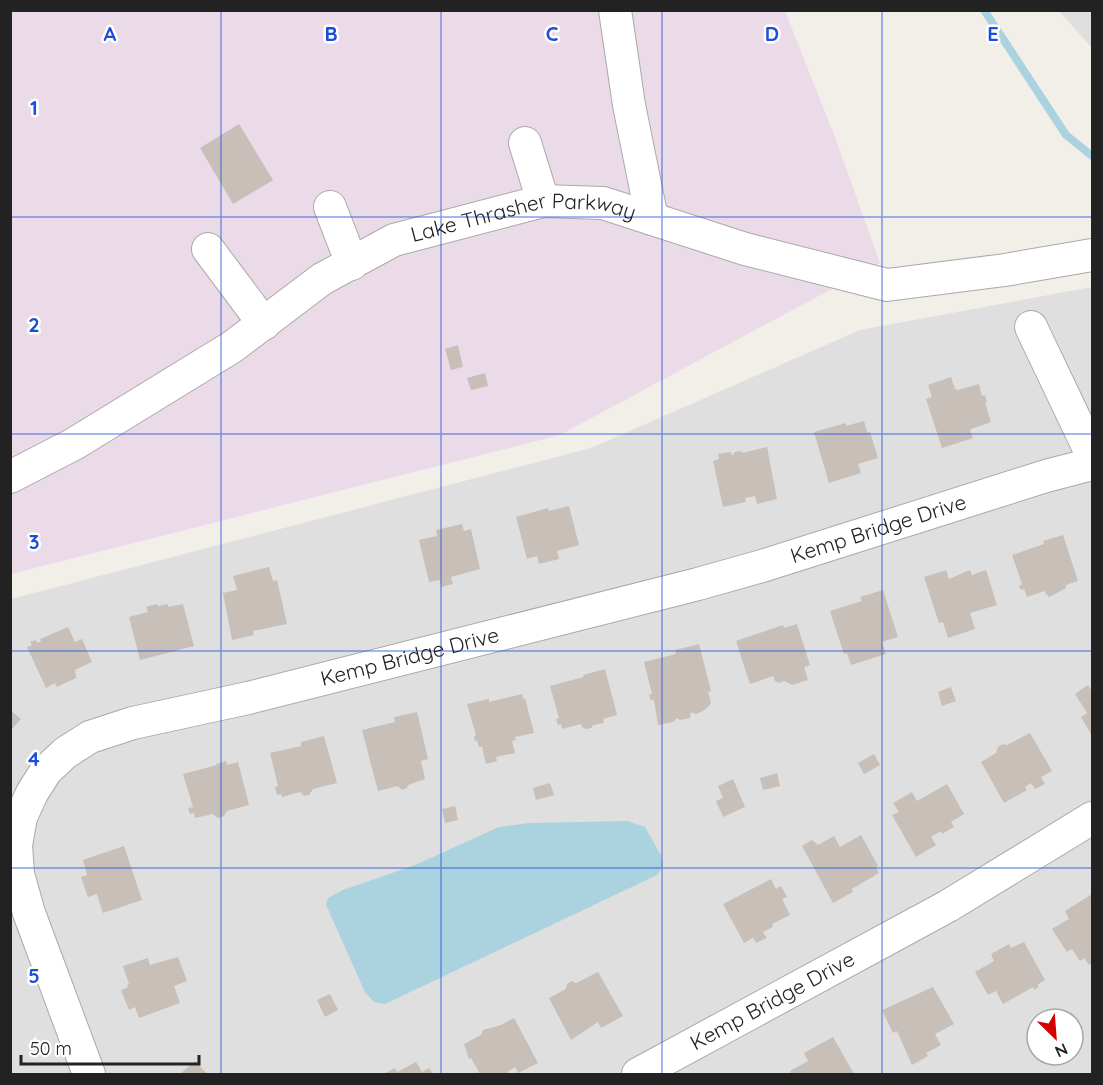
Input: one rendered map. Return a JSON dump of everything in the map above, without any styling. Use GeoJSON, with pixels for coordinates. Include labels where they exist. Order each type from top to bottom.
{"type":"FeatureCollection","features":[{"type":"Feature","properties":{"kind":"street"},"geometry":{"type":"LineString","coordinates":[[615,10],[629,105],[652,219]]}},
{"type":"Feature","properties":{"kind":"street"},"geometry":{"type":"LineString","coordinates":[[525,143],[543,201]]}},
{"type":"Feature","properties":{"kind":"street","name":"Lake Thrasher Parkway"},"geometry":{"type":"LineString","coordinates":[[10,477],[74,444],[232,348],[322,279],[393,240],[543,201],[603,203],[746,249],[887,285],[1005,270],[1092,255]]}},
{"type":"Feature","properties":{"kind":"street"},"geometry":{"type":"LineString","coordinates":[[330,207],[352,264]]}},
{"type":"Feature","properties":{"kind":"street"},"geometry":{"type":"LineString","coordinates":[[208,249],[264,324]]}},
{"type":"Feature","properties":{"kind":"street"},"geometry":{"type":"LineString","coordinates":[[1032,327],[1092,455]]}},
{"type":"Feature","properties":{"kind":"street","name":"Kemp Bridge Drive"},"geometry":{"type":"LineString","coordinates":[[89,1074],[29,913],[18,874],[16,845],[21,817],[46,771],[65,753],[90,737],[133,723],[260,695],[762,566],[1046,476],[1092,464]]}},
{"type":"Feature","properties":{"kind":"street","name":"Kemp Bridge Drive"},"geometry":{"type":"LineString","coordinates":[[638,1074],[948,906],[1092,819]]}},
{"type":"Feature","properties":{"kind":"shaded area"},"geometry":{"type":"Polygon","coordinates":[[[11,11],[785,11],[835,137],[880,263],[560,435],[11,574],[11,11]]]}},
{"type":"Feature","properties":{"kind":"shaded area"},"geometry":{"type":"Polygon","coordinates":[[[1059,11],[1092,11],[1092,48],[1059,11]]]}},
{"type":"Feature","properties":{"kind":"shaded area"},"geometry":{"type":"Polygon","coordinates":[[[1092,287],[1092,1074],[11,1074],[11,599],[591,448],[860,330],[1092,287]]]}},
{"type":"Feature","properties":{"kind":"water"},"geometry":{"type":"Polygon","coordinates":[[[628,821],[645,827],[661,855],[663,866],[657,875],[385,1004],[374,1002],[365,992],[326,905],[328,898],[343,890],[415,865],[499,827],[529,823],[628,821]]]}},
{"type":"Feature","properties":{"kind":"building"},"geometry":{"type":"Polygon","coordinates":[[[239,124],[273,180],[233,204],[200,148],[239,124]]]}},
{"type":"Feature","properties":{"kind":"building"},"geometry":{"type":"Polygon","coordinates":[[[458,345],[463,367],[451,370],[445,349],[458,345]]]}},
{"type":"Feature","properties":{"kind":"building"},"geometry":{"type":"Polygon","coordinates":[[[485,373],[488,386],[471,390],[467,378],[485,373]]]}},
{"type":"Feature","properties":{"kind":"building"},"geometry":{"type":"Polygon","coordinates":[[[951,377],[955,389],[958,390],[979,384],[982,396],[985,395],[991,422],[971,429],[973,438],[942,448],[926,399],[932,397],[928,385],[951,377]]]}},
{"type":"Feature","properties":{"kind":"building"},"geometry":{"type":"Polygon","coordinates":[[[864,421],[878,458],[858,464],[861,473],[829,483],[814,432],[846,423],[846,426],[864,421]]]}},
{"type":"Feature","properties":{"kind":"building"},"geometry":{"type":"Polygon","coordinates":[[[767,447],[777,499],[757,504],[755,496],[745,498],[746,502],[723,507],[713,461],[719,459],[718,454],[731,452],[732,456],[735,452],[741,451],[742,453],[767,447]]]}},
{"type":"Feature","properties":{"kind":"building"},"geometry":{"type":"Polygon","coordinates":[[[569,506],[579,545],[557,551],[559,559],[539,564],[537,556],[527,559],[516,517],[548,508],[549,511],[569,506]]]}},
{"type":"Feature","properties":{"kind":"building"},"geometry":{"type":"Polygon","coordinates":[[[462,524],[464,531],[471,529],[480,569],[451,577],[453,584],[441,587],[440,580],[429,582],[419,540],[437,536],[436,530],[462,524]]]}},
{"type":"Feature","properties":{"kind":"building"},"geometry":{"type":"Polygon","coordinates":[[[1063,535],[1078,581],[1066,585],[1066,588],[1049,597],[1044,591],[1027,597],[1024,589],[1021,590],[1019,586],[1022,584],[1012,555],[1063,535]]]}},
{"type":"Feature","properties":{"kind":"building"},"geometry":{"type":"Polygon","coordinates":[[[269,567],[273,581],[277,580],[287,624],[253,631],[254,635],[232,640],[223,593],[237,590],[233,576],[269,567]]]}},
{"type":"Feature","properties":{"kind":"building"},"geometry":{"type":"Polygon","coordinates":[[[946,570],[949,579],[970,570],[972,575],[986,570],[997,605],[970,613],[975,629],[948,638],[943,622],[939,623],[924,577],[946,570]]]}},
{"type":"Feature","properties":{"kind":"building"},"geometry":{"type":"Polygon","coordinates":[[[883,590],[898,637],[882,642],[886,654],[851,665],[847,653],[844,654],[830,611],[862,601],[860,597],[883,590]]]}},
{"type":"Feature","properties":{"kind":"building"},"geometry":{"type":"Polygon","coordinates":[[[157,604],[158,606],[168,604],[168,607],[183,604],[194,646],[140,660],[129,617],[148,612],[146,607],[157,604]]]}},
{"type":"Feature","properties":{"kind":"building"},"geometry":{"type":"Polygon","coordinates":[[[797,624],[810,665],[804,667],[808,680],[792,685],[784,681],[779,683],[773,676],[750,684],[736,641],[783,625],[784,628],[797,624]]]}},
{"type":"Feature","properties":{"kind":"building"},"geometry":{"type":"Polygon","coordinates":[[[68,627],[75,642],[82,639],[92,662],[75,670],[76,678],[57,687],[55,683],[46,688],[27,647],[32,645],[30,642],[36,640],[37,643],[41,641],[40,639],[68,627]]]}},
{"type":"Feature","properties":{"kind":"building"},"geometry":{"type":"Polygon","coordinates":[[[699,644],[711,691],[708,692],[711,703],[701,712],[696,714],[691,712],[690,718],[680,720],[677,718],[673,722],[658,725],[654,700],[651,700],[649,695],[652,694],[644,662],[676,654],[675,650],[699,644]]]}},
{"type":"Feature","properties":{"kind":"building"},"geometry":{"type":"Polygon","coordinates":[[[605,669],[617,715],[603,719],[604,723],[593,725],[591,728],[586,729],[581,724],[562,729],[556,719],[559,718],[550,686],[605,669]]]}},
{"type":"Feature","properties":{"kind":"building"},"geometry":{"type":"Polygon","coordinates":[[[1088,685],[1092,689],[1092,736],[1081,717],[1087,713],[1075,694],[1088,685]]]}},
{"type":"Feature","properties":{"kind":"building"},"geometry":{"type":"Polygon","coordinates":[[[951,687],[956,701],[942,706],[938,692],[951,687]]]}},
{"type":"Feature","properties":{"kind":"building"},"geometry":{"type":"Polygon","coordinates":[[[522,694],[534,733],[515,737],[516,740],[512,741],[515,753],[496,757],[497,761],[486,764],[482,747],[479,747],[477,740],[475,741],[474,736],[476,735],[467,704],[489,699],[489,702],[522,694]]]}},
{"type":"Feature","properties":{"kind":"building"},"geometry":{"type":"Polygon","coordinates":[[[10,710],[21,719],[10,731],[10,710]]]}},
{"type":"Feature","properties":{"kind":"building"},"geometry":{"type":"Polygon","coordinates":[[[417,712],[428,759],[421,761],[425,779],[408,785],[402,790],[398,786],[378,791],[362,730],[395,722],[394,717],[417,712]]]}},
{"type":"Feature","properties":{"kind":"building"},"geometry":{"type":"Polygon","coordinates":[[[1030,733],[1052,771],[1041,777],[1045,784],[1035,789],[1031,783],[1025,787],[1027,790],[1004,803],[981,762],[996,753],[998,747],[1003,744],[1007,745],[1030,733]]]}},
{"type":"Feature","properties":{"kind":"building"},"geometry":{"type":"Polygon","coordinates":[[[324,736],[337,783],[313,789],[309,795],[304,796],[300,792],[282,797],[281,794],[277,795],[275,787],[278,786],[270,753],[301,746],[301,742],[324,736]]]}},
{"type":"Feature","properties":{"kind":"building"},"geometry":{"type":"Polygon","coordinates":[[[874,754],[880,765],[864,774],[858,763],[874,754]]]}},
{"type":"Feature","properties":{"kind":"building"},"geometry":{"type":"Polygon","coordinates":[[[226,761],[227,765],[238,762],[249,805],[227,811],[224,816],[218,818],[213,814],[195,818],[194,813],[190,814],[188,808],[193,807],[183,774],[226,761]]]}},
{"type":"Feature","properties":{"kind":"building"},"geometry":{"type":"Polygon","coordinates":[[[777,773],[780,786],[763,790],[760,778],[777,773]]]}},
{"type":"Feature","properties":{"kind":"building"},"geometry":{"type":"Polygon","coordinates":[[[733,779],[745,807],[723,817],[716,801],[723,798],[718,786],[733,779]]]}},
{"type":"Feature","properties":{"kind":"building"},"geometry":{"type":"Polygon","coordinates":[[[550,783],[554,795],[536,800],[533,788],[550,783]]]}},
{"type":"Feature","properties":{"kind":"building"},"geometry":{"type":"Polygon","coordinates":[[[947,784],[964,814],[951,822],[954,827],[931,837],[936,845],[916,857],[892,815],[899,812],[893,803],[912,792],[917,801],[947,784]]]}},
{"type":"Feature","properties":{"kind":"building"},"geometry":{"type":"Polygon","coordinates":[[[455,806],[458,820],[445,823],[442,809],[455,806]]]}},
{"type":"Feature","properties":{"kind":"building"},"geometry":{"type":"Polygon","coordinates":[[[861,835],[878,866],[876,867],[879,873],[833,903],[802,846],[812,840],[818,845],[834,836],[840,847],[861,835]]]}},
{"type":"Feature","properties":{"kind":"building"},"geometry":{"type":"Polygon","coordinates":[[[124,846],[142,900],[103,913],[97,894],[88,897],[81,877],[87,875],[83,860],[124,846]]]}},
{"type":"Feature","properties":{"kind":"building"},"geometry":{"type":"Polygon","coordinates":[[[771,879],[776,889],[781,886],[787,897],[782,899],[790,915],[772,924],[773,927],[763,932],[767,938],[756,943],[753,938],[744,943],[723,904],[771,879]]]}},
{"type":"Feature","properties":{"kind":"building"},"geometry":{"type":"Polygon","coordinates":[[[1092,894],[1092,963],[1089,965],[1084,958],[1080,961],[1072,949],[1067,952],[1052,929],[1069,919],[1065,911],[1092,894]]]}},
{"type":"Feature","properties":{"kind":"building"},"geometry":{"type":"Polygon","coordinates":[[[1024,942],[1045,980],[1034,990],[1033,987],[1003,1004],[996,991],[988,995],[975,972],[994,961],[991,954],[1009,944],[1011,948],[1024,942]]]}},
{"type":"Feature","properties":{"kind":"building"},"geometry":{"type":"Polygon","coordinates":[[[178,957],[187,981],[174,986],[180,1003],[139,1018],[135,1007],[129,1010],[121,990],[129,984],[123,966],[148,958],[150,965],[178,957]]]}},
{"type":"Feature","properties":{"kind":"building"},"geometry":{"type":"Polygon","coordinates":[[[598,972],[623,1016],[601,1028],[598,1022],[571,1040],[549,998],[566,989],[567,984],[572,981],[576,983],[598,972]]]}},
{"type":"Feature","properties":{"kind":"building"},"geometry":{"type":"Polygon","coordinates":[[[933,987],[954,1024],[935,1034],[941,1045],[926,1053],[928,1056],[912,1065],[897,1031],[893,1033],[882,1010],[933,987]]]}},
{"type":"Feature","properties":{"kind":"building"},"geometry":{"type":"Polygon","coordinates":[[[330,994],[338,1010],[325,1017],[317,1000],[330,994]]]}},
{"type":"Feature","properties":{"kind":"building"},"geometry":{"type":"Polygon","coordinates":[[[514,1018],[538,1063],[518,1073],[515,1067],[507,1072],[508,1074],[480,1074],[471,1058],[469,1059],[464,1044],[481,1035],[483,1030],[501,1025],[514,1018]]]}},
{"type":"Feature","properties":{"kind":"building"},"geometry":{"type":"Polygon","coordinates":[[[833,1037],[854,1074],[792,1074],[790,1071],[808,1061],[804,1053],[833,1037]]]}},
{"type":"Feature","properties":{"kind":"building"},"geometry":{"type":"Polygon","coordinates":[[[195,1061],[207,1074],[180,1074],[195,1061]]]}},
{"type":"Feature","properties":{"kind":"building"},"geometry":{"type":"Polygon","coordinates":[[[416,1062],[422,1072],[429,1068],[433,1074],[384,1074],[395,1068],[397,1072],[416,1062]]]}},
{"type":"Feature","properties":{"kind":"waterway"},"geometry":{"type":"LineString","coordinates":[[984,10],[1066,135],[1092,156]]}}]}
